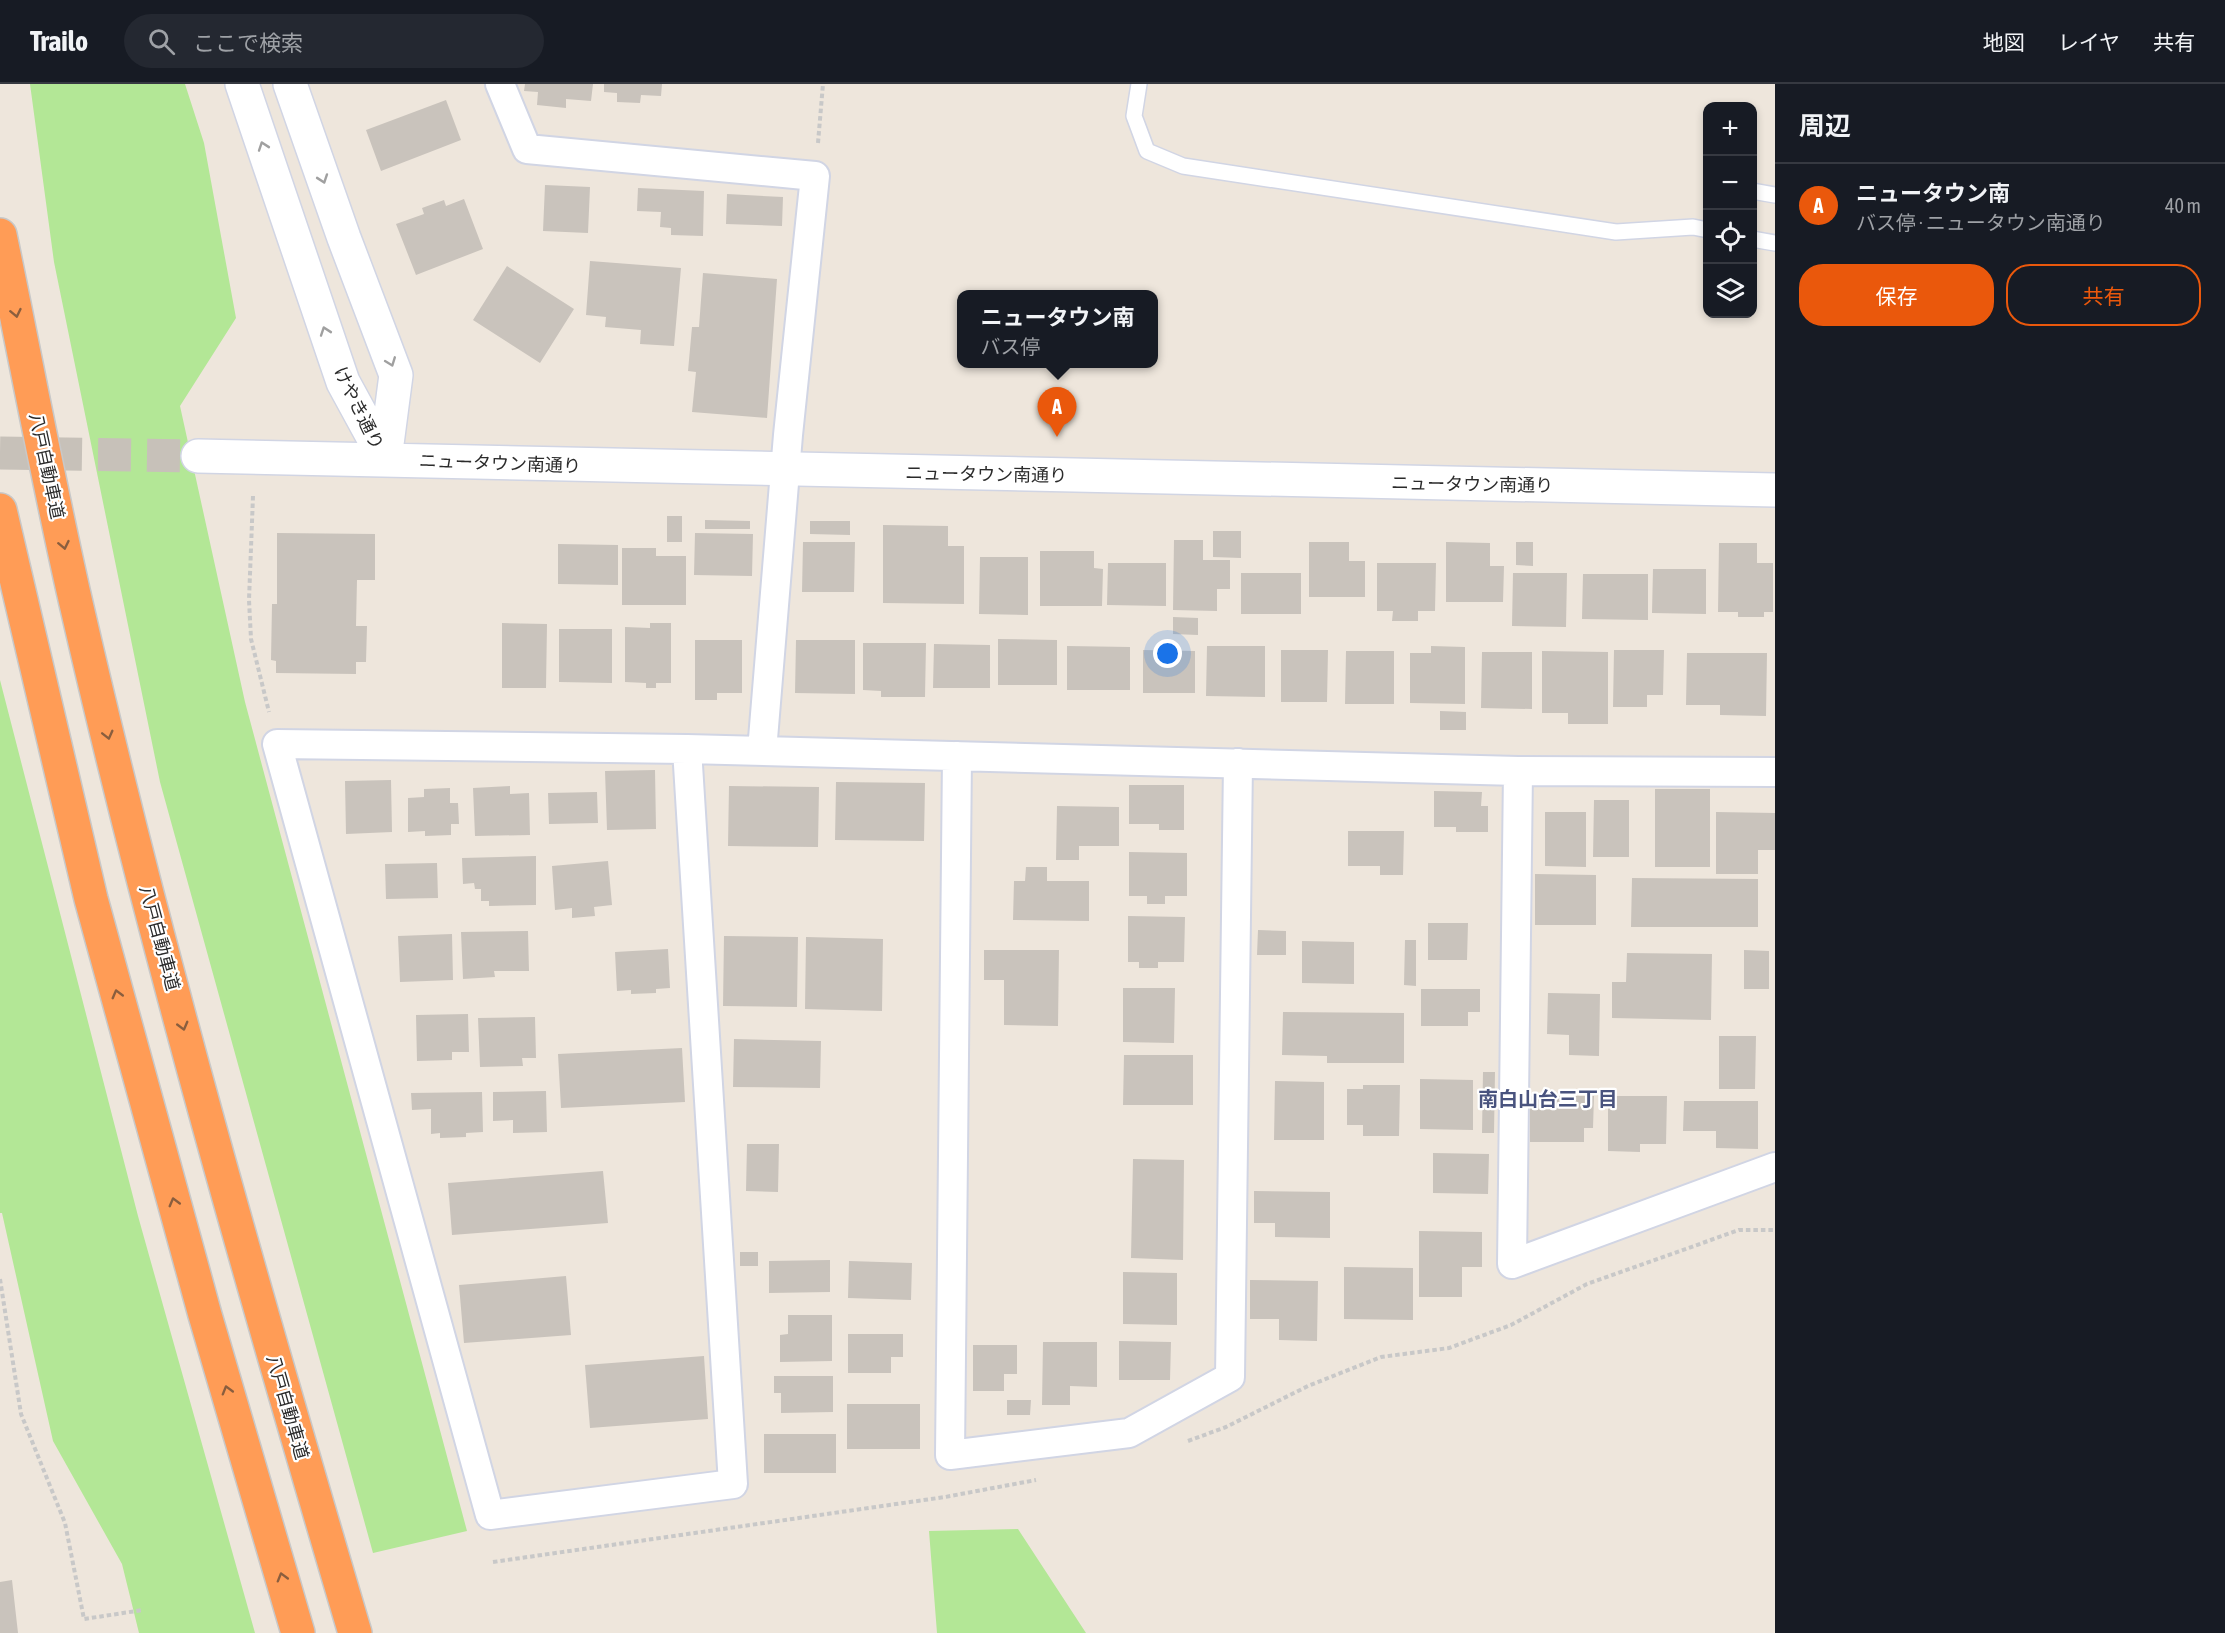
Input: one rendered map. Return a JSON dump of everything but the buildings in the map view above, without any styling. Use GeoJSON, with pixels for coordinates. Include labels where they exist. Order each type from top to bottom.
{"type":"FeatureCollection","features":[{"type":"Feature","properties":{"kind":"highway","name":"八戸自動車道"},"geometry":{"type":"LineString","coordinates":[[0,235],[77,610],[159,940],[272,1351],[355,1633]]}},
{"type":"Feature","properties":{"kind":"highway"},"geometry":{"type":"LineString","coordinates":[[0,510],[91,899],[205,1315],[298,1633]]}},
{"type":"Feature","properties":{"kind":"street","name":"けやき通り"},"geometry":{"type":"LineString","coordinates":[[242,84],[343,381],[385,459]]}},
{"type":"Feature","properties":{"kind":"street","name":"けやき通り"},"geometry":{"type":"LineString","coordinates":[[290,84],[396,375],[385,459]]}},
{"type":"Feature","properties":{"kind":"street"},"geometry":{"type":"LineString","coordinates":[[500,84],[527,149],[815,176],[785,470],[762,751]]}},
{"type":"Feature","properties":{"kind":"street","name":"ニュータウン南通り"},"geometry":{"type":"LineString","coordinates":[[198,456],[1775,490]]}},
{"type":"Feature","properties":{"kind":"street"},"geometry":{"type":"LineString","coordinates":[[687,749],[733,1484],[490,1515],[277,744],[687,749],[1518,771],[1775,772]]}},
{"type":"Feature","properties":{"kind":"street"},"geometry":{"type":"LineString","coordinates":[[957,756],[950,1455],[1129,1433],[1230,1377],[1238,763]]}},
{"type":"Feature","properties":{"kind":"street"},"geometry":{"type":"LineString","coordinates":[[1518,771],[1512,1264],[1775,1167]]}},
{"type":"Feature","properties":{"kind":"lane"},"geometry":{"type":"LineString","coordinates":[[1139,84],[1134,116],[1147,151],[1183,166],[1616,232],[1700,228]]}},
{"type":"Feature","properties":{"kind":"lane"},"geometry":{"type":"LineString","coordinates":[[1757,192],[1775,195]]}},
{"type":"Feature","properties":{"kind":"lane"},"geometry":{"type":"LineString","coordinates":[[1757,240],[1775,243]]}},
{"type":"Feature","properties":{"kind":"path"},"geometry":{"type":"LineString","coordinates":[[815,176],[823,84]]}},
{"type":"Feature","properties":{"kind":"path"},"geometry":{"type":"LineString","coordinates":[[253,496],[249,600],[251,639],[277,744]]}},
{"type":"Feature","properties":{"kind":"path"},"geometry":{"type":"LineString","coordinates":[[0,1279],[21,1414],[65,1523],[84,1618],[143,1610]]}},
{"type":"Feature","properties":{"kind":"green space"},"geometry":{"type":"Polygon","coordinates":[[[30,84],[185,84],[204,143],[236,318],[180,406],[245,702],[467,1531],[373,1553],[160,782],[54,262],[30,84]]]}},
{"type":"Feature","properties":{"kind":"green space"},"geometry":{"type":"Polygon","coordinates":[[[0,680],[138,1216],[255,1633],[139,1633],[122,1564],[53,1441],[2,1213],[0,1213],[0,680]]]}},
{"type":"Feature","properties":{"kind":"green space"},"geometry":{"type":"Polygon","coordinates":[[[1018,1529],[1086,1633],[937,1633],[929,1531],[1018,1529]]]}},
{"type":"Feature","properties":{"kind":"tunnel"},"geometry":{"type":"LineString","coordinates":[[0,453],[198,456]]}},
{"type":"Feature","properties":{"kind":"place","name":"ニュータウン南"},"geometry":{"type":"Point","coordinates":[1057,437]}},
{"type":"Feature","properties":{"kind":"district","name":"南白山台三丁目"},"geometry":{"type":"Point","coordinates":[1548,1098]}}]}
